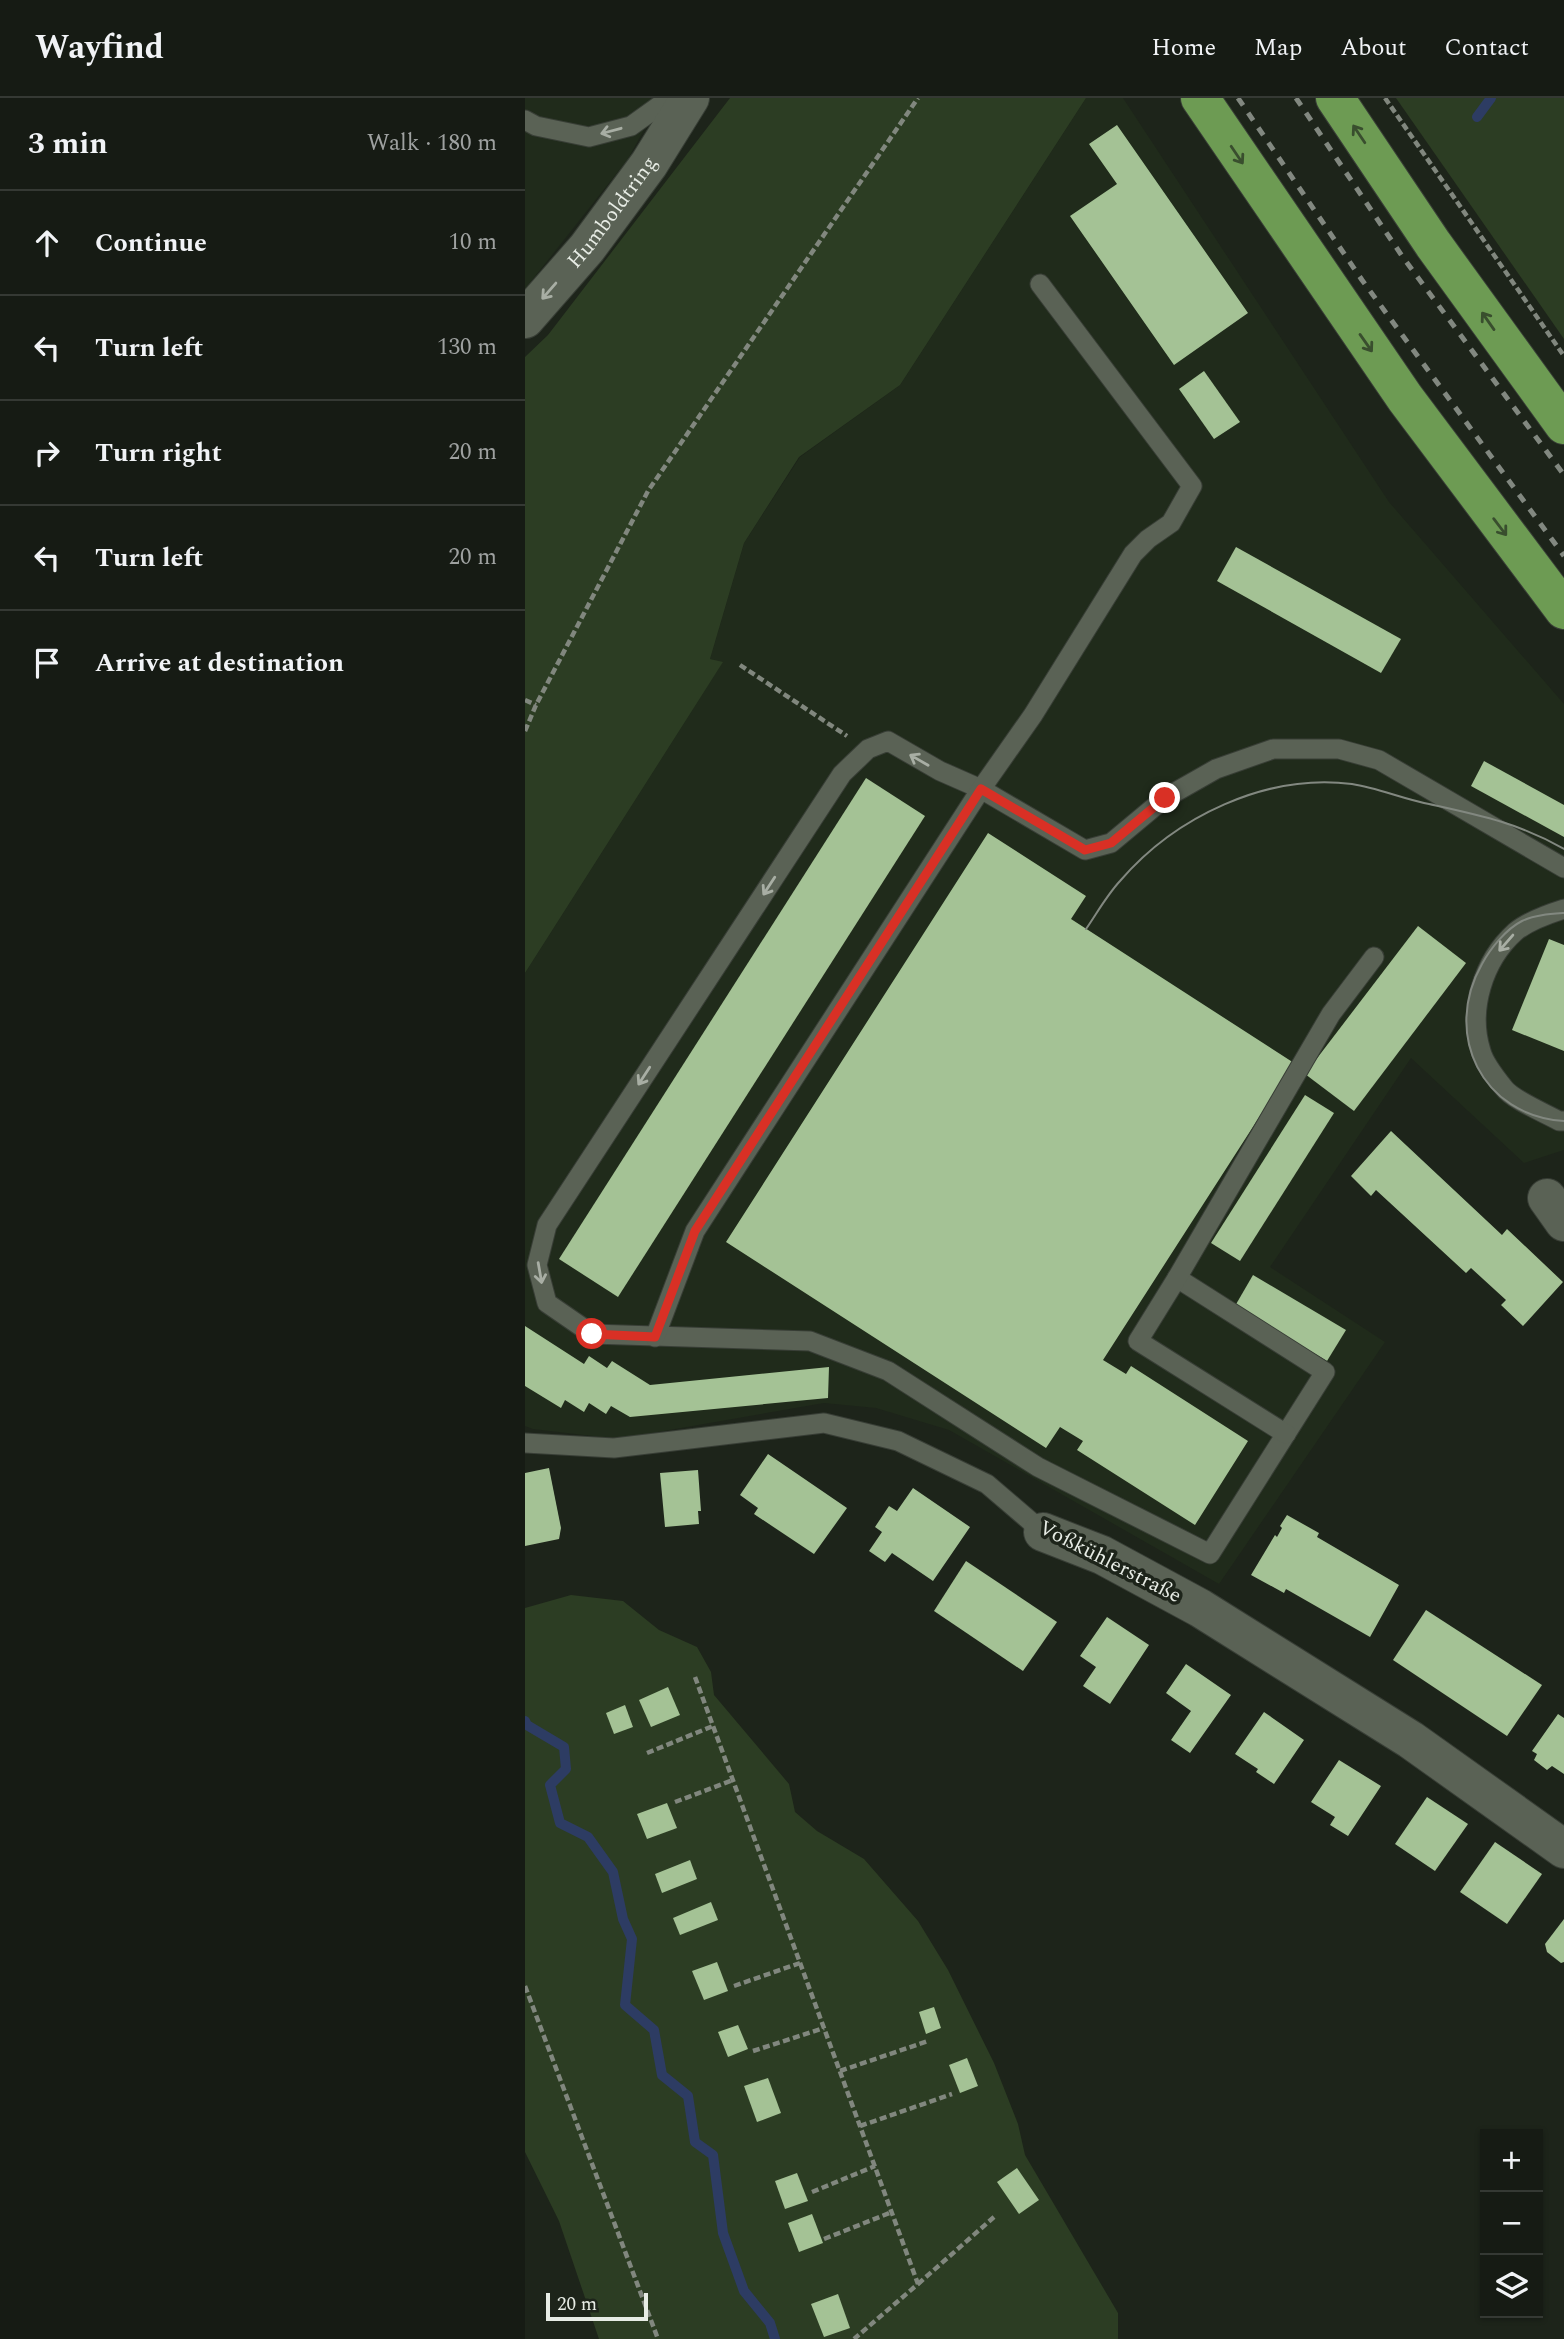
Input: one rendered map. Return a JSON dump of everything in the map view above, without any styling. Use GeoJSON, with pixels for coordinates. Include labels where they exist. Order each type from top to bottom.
{"type":"FeatureCollection","features":[{"type":"Feature","properties":{"kind":"highway"},"geometry":{"type":"LineString","coordinates":[[1200,98],[1405,398],[1564,610]]}},
{"type":"Feature","properties":{"kind":"highway"},"geometry":{"type":"LineString","coordinates":[[1335,98],[1433,244],[1564,425]]}},
{"type":"Feature","properties":{"kind":"street","name":"Humboldtring"},"geometry":{"type":"LineString","coordinates":[[525,319],[587,248],[649,164],[691,98]]}},
{"type":"Feature","properties":{"kind":"street","name":"Voßkühlerstraße"},"geometry":{"type":"LineString","coordinates":[[1043,1532],[1102,1555],[1200,1608],[1411,1740],[1562,1842]]}},
{"type":"Feature","properties":{"kind":"lane"},"geometry":{"type":"LineString","coordinates":[[525,120],[536,126],[589,137],[631,126],[670,98]]}},
{"type":"Feature","properties":{"kind":"lane"},"geometry":{"type":"LineString","coordinates":[[655,1337],[695,1231],[981,789],[1033,715],[1133,554],[1148,538],[1171,523],[1192,486],[1039,284]]}},
{"type":"Feature","properties":{"kind":"lane"},"geometry":{"type":"LineString","coordinates":[[1177,1278],[1325,1373],[1210,1554],[1038,1468],[888,1371],[810,1341],[592,1334],[547,1303],[537,1265],[547,1224],[842,774],[868,749],[888,741],[940,771],[981,789],[1085,850],[1111,843],[1165,798],[1216,769],[1273,750],[1339,749],[1379,760],[1564,868]]}},
{"type":"Feature","properties":{"kind":"lane"},"geometry":{"type":"LineString","coordinates":[[1564,909],[1547,914],[1516,931],[1498,951],[1480,985],[1475,1016],[1481,1052],[1505,1090],[1559,1121],[1564,1121]]}},
{"type":"Feature","properties":{"kind":"lane"},"geometry":{"type":"LineString","coordinates":[[1286,1434],[1138,1340],[1331,1014],[1374,957]]}},
{"type":"Feature","properties":{"kind":"lane","name":"Voßkühlerstraße"},"geometry":{"type":"LineString","coordinates":[[525,1443],[614,1448],[824,1423],[898,1441],[987,1484],[1043,1532]]}},
{"type":"Feature","properties":{"kind":"path"},"geometry":{"type":"LineString","coordinates":[[525,731],[648,491],[918,98]]}},
{"type":"Feature","properties":{"kind":"path"},"geometry":{"type":"LineString","coordinates":[[1385,98],[1564,356]]}},
{"type":"Feature","properties":{"kind":"path"},"geometry":{"type":"LineString","coordinates":[[740,665],[868,749]]}},
{"type":"Feature","properties":{"kind":"path"},"geometry":{"type":"LineString","coordinates":[[525,700],[536,705]]}},
{"type":"Feature","properties":{"kind":"path"},"geometry":{"type":"LineString","coordinates":[[695,1677],[918,2284]]}},
{"type":"Feature","properties":{"kind":"path"},"geometry":{"type":"LineString","coordinates":[[647,1753],[713,1726]]}},
{"type":"Feature","properties":{"kind":"path"},"geometry":{"type":"LineString","coordinates":[[675,1802],[733,1780]]}},
{"type":"Feature","properties":{"kind":"path"},"geometry":{"type":"LineString","coordinates":[[734,1986],[800,1962]]}},
{"type":"Feature","properties":{"kind":"path"},"geometry":{"type":"LineString","coordinates":[[525,1986],[658,2339]]}},
{"type":"Feature","properties":{"kind":"path"},"geometry":{"type":"LineString","coordinates":[[753,2050],[824,2028]]}},
{"type":"Feature","properties":{"kind":"path"},"geometry":{"type":"LineString","coordinates":[[840,2071],[928,2041]]}},
{"type":"Feature","properties":{"kind":"path"},"geometry":{"type":"LineString","coordinates":[[860,2126],[952,2094]]}},
{"type":"Feature","properties":{"kind":"path"},"geometry":{"type":"LineString","coordinates":[[813,2192],[875,2166]]}},
{"type":"Feature","properties":{"kind":"path"},"geometry":{"type":"LineString","coordinates":[[824,2239],[892,2212]]}},
{"type":"Feature","properties":{"kind":"path"},"geometry":{"type":"LineString","coordinates":[[854,2339],[994,2217]]}},
{"type":"Feature","properties":{"kind":"shaded area"},"geometry":{"type":"Polygon","coordinates":[[[525,98],[661,98],[628,159],[525,289],[525,98]]]}},
{"type":"Feature","properties":{"kind":"shaded area"},"geometry":{"type":"Polygon","coordinates":[[[730,98],[1086,98],[900,385],[799,457],[744,543],[710,659],[723,662],[525,973],[525,357],[548,335],[730,98]]]}},
{"type":"Feature","properties":{"kind":"shaded area"},"geometry":{"type":"Polygon","coordinates":[[[1086,98],[1123,98],[1389,502],[1564,704],[1564,1150],[1524,1163],[1411,1058],[1270,1267],[1385,1342],[1219,1584],[949,1430],[876,1408],[824,1403],[618,1439],[525,1426],[525,973],[722,663],[710,659],[744,543],[800,457],[900,385],[1086,98]]]}},
{"type":"Feature","properties":{"kind":"shaded area"},"geometry":{"type":"Polygon","coordinates":[[[1396,98],[1564,98],[1564,339],[1396,98]]]}},
{"type":"Feature","properties":{"kind":"shaded area"},"geometry":{"type":"Polygon","coordinates":[[[571,1595],[623,1601],[659,1630],[697,1647],[711,1672],[714,1695],[789,1784],[795,1812],[817,1831],[864,1859],[918,1921],[948,1970],[994,2063],[1018,2124],[1025,2155],[1118,2313],[1118,2339],[599,2339],[559,2221],[525,2152],[525,1608],[571,1595]]]}},
{"type":"Feature","properties":{"kind":"building"},"geometry":{"type":"Polygon","coordinates":[[[1117,125],[1248,313],[1174,365],[1070,216],[1117,184],[1089,144],[1117,125]]]}},
{"type":"Feature","properties":{"kind":"building"},"geometry":{"type":"Polygon","coordinates":[[[1204,371],[1240,422],[1214,439],[1179,389],[1204,371]]]}},
{"type":"Feature","properties":{"kind":"building"},"geometry":{"type":"Polygon","coordinates":[[[1236,547],[1401,639],[1381,673],[1217,581],[1236,547]]]}},
{"type":"Feature","properties":{"kind":"building"},"geometry":{"type":"Polygon","coordinates":[[[1484,761],[1564,805],[1564,837],[1471,786],[1484,761]]]}},
{"type":"Feature","properties":{"kind":"building"},"geometry":{"type":"Polygon","coordinates":[[[866,778],[925,816],[618,1297],[559,1259],[866,778]]]}},
{"type":"Feature","properties":{"kind":"building"},"geometry":{"type":"Polygon","coordinates":[[[988,833],[1086,896],[1071,919],[1294,1063],[1103,1360],[1126,1374],[1131,1366],[1248,1441],[1195,1525],[1077,1450],[1083,1441],[1060,1427],[1046,1448],[726,1242],[988,833]]]}},
{"type":"Feature","properties":{"kind":"building"},"geometry":{"type":"Polygon","coordinates":[[[1418,926],[1466,963],[1354,1111],[1305,1074],[1418,926]]]}},
{"type":"Feature","properties":{"kind":"building"},"geometry":{"type":"Polygon","coordinates":[[[1549,939],[1564,945],[1564,1051],[1512,1030],[1549,939]]]}},
{"type":"Feature","properties":{"kind":"building"},"geometry":{"type":"Polygon","coordinates":[[[1305,1095],[1334,1113],[1240,1261],[1211,1243],[1305,1095]]]}},
{"type":"Feature","properties":{"kind":"building"},"geometry":{"type":"Polygon","coordinates":[[[1391,1131],[1502,1235],[1507,1229],[1563,1282],[1523,1326],[1501,1305],[1506,1300],[1471,1268],[1466,1273],[1376,1190],[1371,1196],[1351,1176],[1391,1131]]]}},
{"type":"Feature","properties":{"kind":"building"},"geometry":{"type":"Polygon","coordinates":[[[1253,1275],[1346,1330],[1327,1361],[1235,1306],[1253,1275]]]}},
{"type":"Feature","properties":{"kind":"building"},"geometry":{"type":"Polygon","coordinates":[[[525,1326],[584,1364],[589,1356],[607,1368],[612,1361],[650,1385],[829,1367],[828,1398],[630,1417],[611,1406],[606,1414],[589,1403],[584,1412],[565,1400],[561,1408],[525,1386],[525,1326]]]}},
{"type":"Feature","properties":{"kind":"building"},"geometry":{"type":"Polygon","coordinates":[[[768,1454],[847,1508],[814,1554],[754,1514],[758,1508],[740,1495],[768,1454]]]}},
{"type":"Feature","properties":{"kind":"building"},"geometry":{"type":"Polygon","coordinates":[[[549,1468],[561,1528],[559,1539],[525,1546],[525,1473],[549,1468]]]}},
{"type":"Feature","properties":{"kind":"building"},"geometry":{"type":"Polygon","coordinates":[[[698,1470],[701,1511],[698,1511],[699,1524],[665,1527],[660,1473],[698,1470]]]}},
{"type":"Feature","properties":{"kind":"building"},"geometry":{"type":"Polygon","coordinates":[[[913,1488],[970,1527],[933,1581],[892,1553],[885,1562],[869,1551],[882,1532],[875,1527],[889,1506],[897,1511],[913,1488]]]}},
{"type":"Feature","properties":{"kind":"building"},"geometry":{"type":"Polygon","coordinates":[[[1287,1515],[1319,1533],[1317,1537],[1399,1585],[1370,1637],[1286,1589],[1284,1593],[1251,1575],[1275,1535],[1277,1537],[1287,1515]]]}},
{"type":"Feature","properties":{"kind":"building"},"geometry":{"type":"Polygon","coordinates":[[[966,1561],[1057,1622],[1023,1671],[934,1611],[966,1561]]]}},
{"type":"Feature","properties":{"kind":"building"},"geometry":{"type":"Polygon","coordinates":[[[1426,1610],[1542,1685],[1507,1736],[1393,1660],[1426,1610]]]}},
{"type":"Feature","properties":{"kind":"building"},"geometry":{"type":"Polygon","coordinates":[[[1107,1617],[1149,1645],[1110,1704],[1083,1686],[1096,1667],[1080,1656],[1107,1617]]]}},
{"type":"Feature","properties":{"kind":"building"},"geometry":{"type":"Polygon","coordinates":[[[1186,1664],[1231,1695],[1190,1753],[1171,1740],[1191,1711],[1166,1693],[1186,1664]]]}},
{"type":"Feature","properties":{"kind":"building"},"geometry":{"type":"Polygon","coordinates":[[[668,1687],[680,1715],[651,1727],[639,1700],[668,1687]]]}},
{"type":"Feature","properties":{"kind":"building"},"geometry":{"type":"Polygon","coordinates":[[[625,1705],[633,1727],[614,1734],[606,1713],[625,1705]]]}},
{"type":"Feature","properties":{"kind":"building"},"geometry":{"type":"Polygon","coordinates":[[[1264,1712],[1304,1740],[1274,1784],[1256,1772],[1258,1769],[1235,1754],[1264,1712]]]}},
{"type":"Feature","properties":{"kind":"building"},"geometry":{"type":"Polygon","coordinates":[[[1558,1714],[1564,1718],[1564,1774],[1552,1766],[1547,1770],[1534,1760],[1537,1754],[1532,1751],[1558,1714]]]}},
{"type":"Feature","properties":{"kind":"building"},"geometry":{"type":"Polygon","coordinates":[[[1339,1760],[1381,1786],[1348,1836],[1330,1825],[1335,1817],[1311,1802],[1339,1760]]]}},
{"type":"Feature","properties":{"kind":"building"},"geometry":{"type":"Polygon","coordinates":[[[1427,1797],[1468,1824],[1435,1871],[1395,1844],[1427,1797]]]}},
{"type":"Feature","properties":{"kind":"building"},"geometry":{"type":"Polygon","coordinates":[[[667,1803],[677,1828],[647,1839],[637,1814],[667,1803]]]}},
{"type":"Feature","properties":{"kind":"building"},"geometry":{"type":"Polygon","coordinates":[[[1495,1842],[1542,1874],[1507,1924],[1460,1892],[1495,1842]]]}},
{"type":"Feature","properties":{"kind":"building"},"geometry":{"type":"Polygon","coordinates":[[[690,1860],[697,1879],[662,1893],[655,1874],[690,1860]]]}},
{"type":"Feature","properties":{"kind":"building"},"geometry":{"type":"Polygon","coordinates":[[[711,1902],[718,1920],[680,1935],[673,1918],[711,1902]]]}},
{"type":"Feature","properties":{"kind":"building"},"geometry":{"type":"Polygon","coordinates":[[[1564,1919],[1564,1962],[1561,1963],[1547,1952],[1545,1944],[1564,1919]]]}},
{"type":"Feature","properties":{"kind":"building"},"geometry":{"type":"Polygon","coordinates":[[[717,1962],[728,1991],[704,2000],[692,1971],[717,1962]]]}},
{"type":"Feature","properties":{"kind":"building"},"geometry":{"type":"Polygon","coordinates":[[[934,2007],[941,2028],[926,2034],[919,2012],[934,2007]]]}},
{"type":"Feature","properties":{"kind":"building"},"geometry":{"type":"Polygon","coordinates":[[[738,2025],[748,2049],[728,2057],[718,2032],[738,2025]]]}},
{"type":"Feature","properties":{"kind":"building"},"geometry":{"type":"Polygon","coordinates":[[[967,2058],[978,2086],[960,2093],[949,2065],[967,2058]]]}},
{"type":"Feature","properties":{"kind":"building"},"geometry":{"type":"Polygon","coordinates":[[[768,2078],[781,2113],[757,2122],[744,2086],[768,2078]]]}},
{"type":"Feature","properties":{"kind":"building"},"geometry":{"type":"Polygon","coordinates":[[[1017,2168],[1039,2200],[1019,2214],[997,2182],[1017,2168]]]}},
{"type":"Feature","properties":{"kind":"building"},"geometry":{"type":"Polygon","coordinates":[[[797,2173],[808,2201],[785,2209],[775,2181],[797,2173]]]}},
{"type":"Feature","properties":{"kind":"building"},"geometry":{"type":"Polygon","coordinates":[[[812,2214],[823,2243],[799,2252],[788,2223],[812,2214]]]}},
{"type":"Feature","properties":{"kind":"building"},"geometry":{"type":"Polygon","coordinates":[[[838,2294],[850,2328],[824,2337],[811,2304],[838,2294]]]}},
{"type":"Feature","properties":{"kind":"waterway"},"geometry":{"type":"LineString","coordinates":[[1477,117],[1491,98]]}},
{"type":"Feature","properties":{"kind":"waterway"},"geometry":{"type":"LineString","coordinates":[[525,1721],[527,1725],[564,1747],[566,1769],[550,1785],[560,1823],[588,1837],[613,1872],[623,1919],[632,1939],[625,2005],[654,2030],[662,2075],[688,2096],[695,2142],[713,2155],[723,2233],[744,2291],[770,2323],[775,2339]]}},
{"type":"Feature","properties":{"kind":"tram line"},"geometry":{"type":"LineString","coordinates":[[1086,929],[1120,881],[1167,837],[1224,804],[1287,786],[1320,782],[1362,786],[1498,821],[1564,849]]}},
{"type":"Feature","properties":{"kind":"tram line"},"geometry":{"type":"LineString","coordinates":[[1564,913],[1527,919],[1510,929],[1499,940],[1482,964],[1471,991],[1466,1017],[1469,1043],[1477,1067],[1491,1088],[1511,1104],[1535,1116],[1564,1121]]}},
{"type":"Feature","properties":{"kind":"railway"},"geometry":{"type":"LineString","coordinates":[[1238,98],[1362,280],[1564,556]]}},
{"type":"Feature","properties":{"kind":"railway"},"geometry":{"type":"LineString","coordinates":[[1296,98],[1402,256],[1564,475]]}},
{"type":"Feature","properties":{"kind":"route"},"geometry":{"type":"LineString","coordinates":[[592,1334],[655,1337],[695,1231],[981,789],[1085,850],[1111,843],[1165,798]]}}]}
